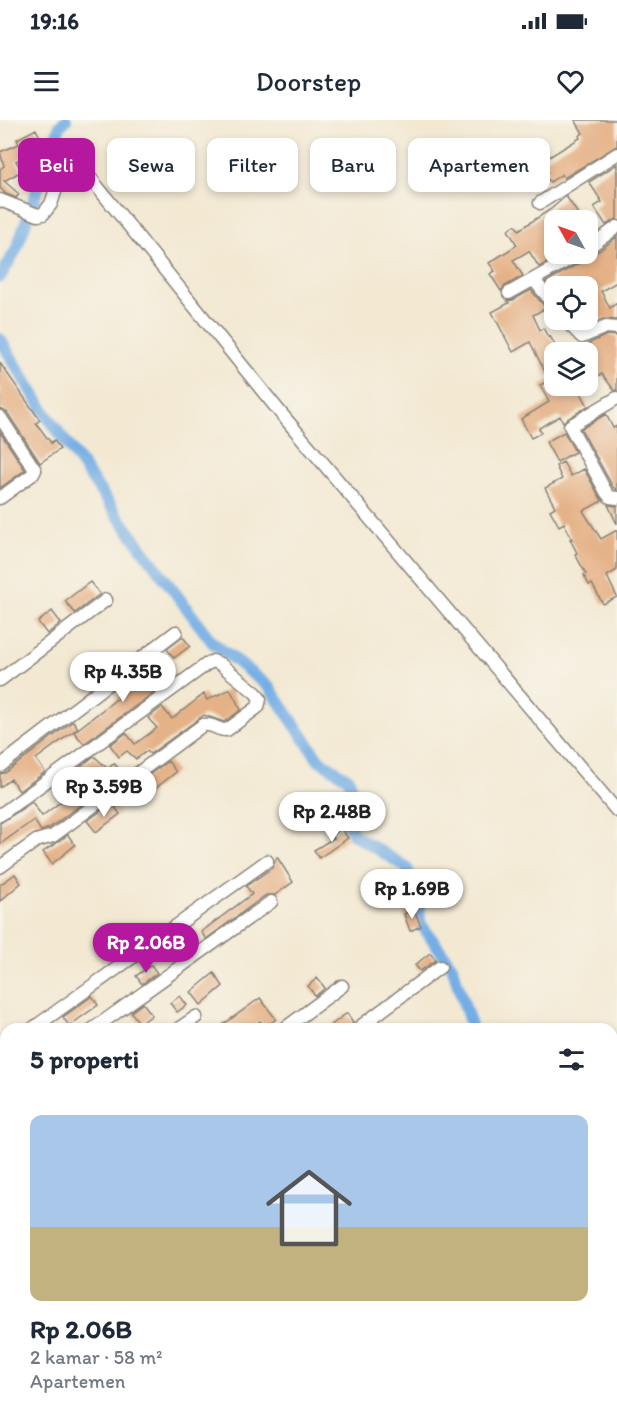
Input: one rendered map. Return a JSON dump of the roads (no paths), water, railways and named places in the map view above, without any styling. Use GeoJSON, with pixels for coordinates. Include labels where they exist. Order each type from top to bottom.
{"type":"FeatureCollection","features":[{"type":"Feature","properties":{"kind":"street"},"geometry":{"type":"LineString","coordinates":[[540,203],[617,154]]}},
{"type":"Feature","properties":{"kind":"street"},"geometry":{"type":"LineString","coordinates":[[0,200],[38,215],[47,211],[65,162],[69,159],[79,164],[370,520],[617,811]]}},
{"type":"Feature","properties":{"kind":"street"},"geometry":{"type":"LineString","coordinates":[[598,241],[617,227]]}},
{"type":"Feature","properties":{"kind":"street"},"geometry":{"type":"LineString","coordinates":[[510,293],[562,264]]}},
{"type":"Feature","properties":{"kind":"street"},"geometry":{"type":"LineString","coordinates":[[534,280],[544,292]]}},
{"type":"Feature","properties":{"kind":"street"},"geometry":{"type":"LineString","coordinates":[[575,330],[582,337],[606,327],[617,328]]}},
{"type":"Feature","properties":{"kind":"street"},"geometry":{"type":"LineString","coordinates":[[617,398],[570,426],[606,492],[610,497],[617,498]]}},
{"type":"Feature","properties":{"kind":"street"},"geometry":{"type":"LineString","coordinates":[[0,417],[35,470],[33,474],[0,498]]}},
{"type":"Feature","properties":{"kind":"street"},"geometry":{"type":"LineString","coordinates":[[0,680],[106,600]]}},
{"type":"Feature","properties":{"kind":"street"},"geometry":{"type":"LineString","coordinates":[[0,766],[176,632]]}},
{"type":"Feature","properties":{"kind":"street"},"geometry":{"type":"LineString","coordinates":[[0,815],[213,661],[256,693],[260,699],[258,707],[227,730],[222,731],[212,725],[203,725],[53,836],[36,841],[0,867]]}},
{"type":"Feature","properties":{"kind":"street"},"geometry":{"type":"LineString","coordinates":[[40,1023],[267,861]]}},
{"type":"Feature","properties":{"kind":"street"},"geometry":{"type":"LineString","coordinates":[[101,1023],[271,902]]}},
{"type":"Feature","properties":{"kind":"street"},"geometry":{"type":"LineString","coordinates":[[365,1023],[440,967]]}},
{"type":"Feature","properties":{"kind":"street"},"geometry":{"type":"LineString","coordinates":[[292,1023],[342,986]]}},
{"type":"Feature","properties":{"kind":"street"},"geometry":{"type":"LineString","coordinates":[[187,1023],[196,1017]]}},
{"type":"Feature","properties":{"kind":"waterway"},"geometry":{"type":"LineString","coordinates":[[0,277],[16,250],[60,126],[66,120]]}},
{"type":"Feature","properties":{"kind":"waterway"},"geometry":{"type":"LineString","coordinates":[[0,339],[46,414],[117,515],[212,642],[269,687],[319,760],[349,779],[353,797],[347,820],[354,835],[406,867],[418,889],[420,923],[452,966],[470,1023]]}}]}
